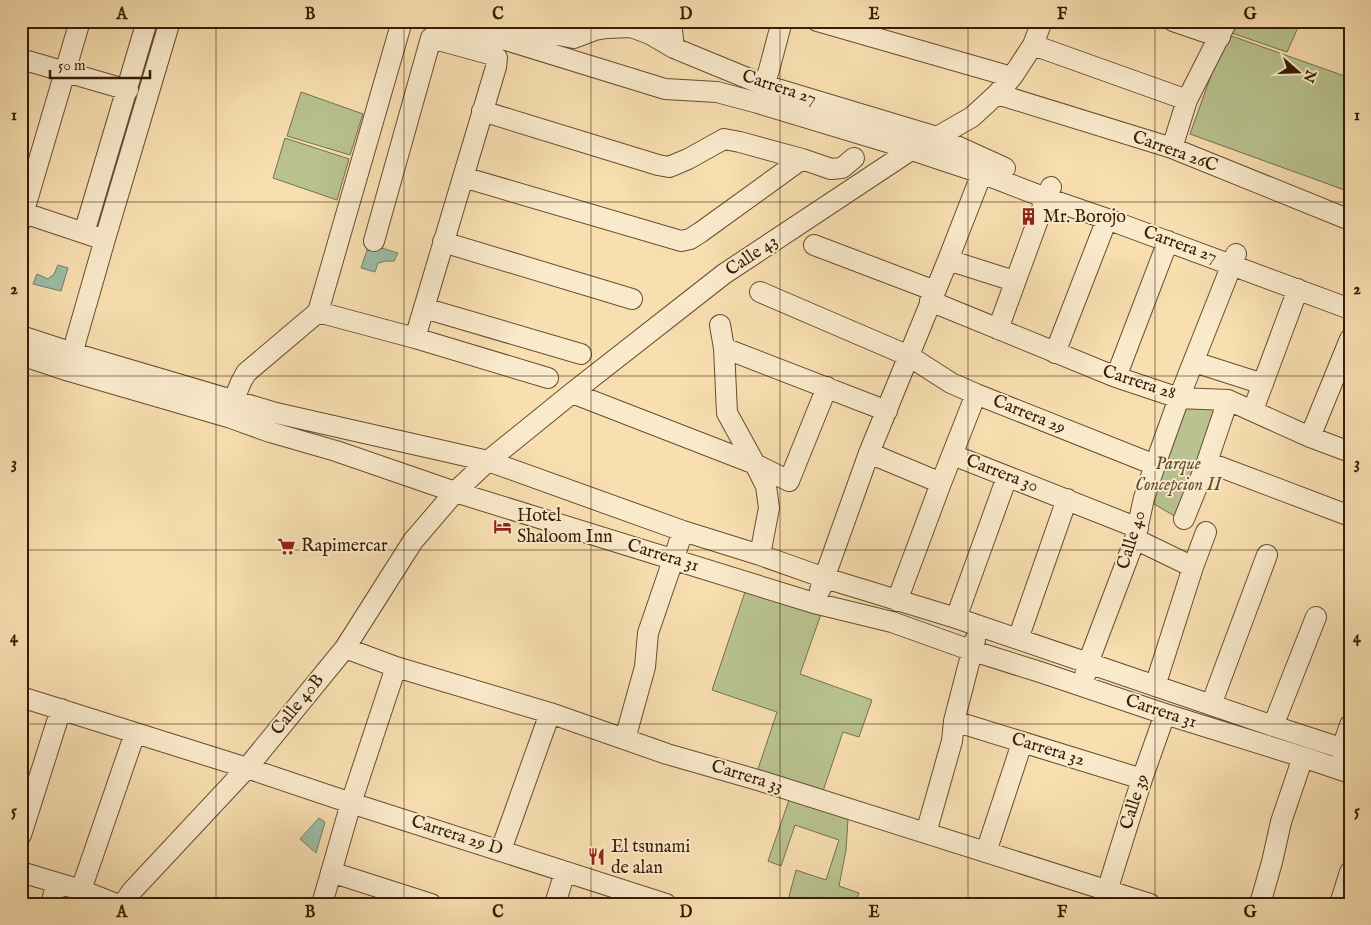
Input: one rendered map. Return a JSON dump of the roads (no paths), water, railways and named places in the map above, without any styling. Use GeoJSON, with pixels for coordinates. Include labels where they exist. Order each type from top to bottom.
{"type":"FeatureCollection","features":[{"type":"Feature","properties":{"kind":"street"},"geometry":{"type":"LineString","coordinates":[[80,21],[22,215],[105,240]]}},
{"type":"Feature","properties":{"kind":"street"},"geometry":{"type":"LineString","coordinates":[[84,233],[147,21]]}},
{"type":"Feature","properties":{"kind":"street"},"geometry":{"type":"LineString","coordinates":[[71,362],[170,21]]}},
{"type":"Feature","properties":{"kind":"street"},"geometry":{"type":"LineString","coordinates":[[21,355],[71,362],[232,409],[239,384],[246,373],[318,312],[402,21]]}},
{"type":"Feature","properties":{"kind":"street"},"geometry":{"type":"LineString","coordinates":[[439,21],[665,89],[716,92],[758,103],[850,121]]}},
{"type":"Feature","properties":{"kind":"street","name":"Carrera 27"},"geometry":{"type":"LineString","coordinates":[[506,21],[548,33],[631,27],[650,34],[674,48],[850,121],[911,150],[984,167],[1048,192],[1108,219],[1168,241],[1301,279],[1350,300]]}},
{"type":"Feature","properties":{"kind":"street"},"geometry":{"type":"LineString","coordinates":[[671,21],[674,48]]}},
{"type":"Feature","properties":{"kind":"street"},"geometry":{"type":"LineString","coordinates":[[764,85],[782,21]]}},
{"type":"Feature","properties":{"kind":"street"},"geometry":{"type":"LineString","coordinates":[[817,21],[1012,77]]}},
{"type":"Feature","properties":{"kind":"street","name":"Calle 43"},"geometry":{"type":"LineString","coordinates":[[455,492],[488,461],[724,274],[911,150],[972,117],[1012,77],[1033,45],[1042,21]]}},
{"type":"Feature","properties":{"kind":"street"},"geometry":{"type":"LineString","coordinates":[[1172,148],[1187,100],[1223,29],[1173,21]]}},
{"type":"Feature","properties":{"kind":"street"},"geometry":{"type":"LineString","coordinates":[[374,242],[431,38],[493,55],[497,58],[496,67],[415,338]]}},
{"type":"Feature","properties":{"kind":"street"},"geometry":{"type":"LineString","coordinates":[[1033,45],[1187,100]]}},
{"type":"Feature","properties":{"kind":"street"},"geometry":{"type":"LineString","coordinates":[[21,59],[128,90]]}},
{"type":"Feature","properties":{"kind":"street","name":"Carrera 26C"},"geometry":{"type":"LineString","coordinates":[[997,94],[1172,148],[1350,220]]}},
{"type":"Feature","properties":{"kind":"street"},"geometry":{"type":"LineString","coordinates":[[482,110],[669,167],[724,139],[802,159],[831,170],[842,168],[854,158]]}},
{"type":"Feature","properties":{"kind":"street","name":"Carrera 27"},"geometry":{"type":"LineString","coordinates":[[850,121],[937,137],[984,167]]}},
{"type":"Feature","properties":{"kind":"street"},"geometry":{"type":"LineString","coordinates":[[463,177],[682,241],[690,239],[802,159]]}},
{"type":"Feature","properties":{"kind":"street"},"geometry":{"type":"LineString","coordinates":[[814,603],[825,578],[869,453],[984,167]]}},
{"type":"Feature","properties":{"kind":"street"},"geometry":{"type":"LineString","coordinates":[[998,329],[1048,192]]}},
{"type":"Feature","properties":{"kind":"street","name":"Carrera 27"},"geometry":{"type":"LineString","coordinates":[[1048,192],[1173,230],[1298,289],[1350,309]]}},
{"type":"Feature","properties":{"kind":"street"},"geometry":{"type":"LineString","coordinates":[[1055,353],[1108,219]]}},
{"type":"Feature","properties":{"kind":"street"},"geometry":{"type":"LineString","coordinates":[[1116,377],[1168,241]]}},
{"type":"Feature","properties":{"kind":"street"},"geometry":{"type":"LineString","coordinates":[[443,242],[632,299]]}},
{"type":"Feature","properties":{"kind":"street","name":"Carrera 28"},"geometry":{"type":"LineString","coordinates":[[814,245],[932,296],[998,329],[1116,377],[1179,398],[1228,400],[1310,437],[1350,452]]}},
{"type":"Feature","properties":{"kind":"street"},"geometry":{"type":"LineString","coordinates":[[948,260],[1014,281]]}},
{"type":"Feature","properties":{"kind":"street","name":"Calle 40"},"geometry":{"type":"LineString","coordinates":[[1082,686],[1088,663],[1137,533],[1144,498],[1155,465],[1179,398],[1234,260]]}},
{"type":"Feature","properties":{"kind":"street"},"geometry":{"type":"LineString","coordinates":[[1253,410],[1298,289]]}},
{"type":"Feature","properties":{"kind":"street","name":"Carrera 29"},"geometry":{"type":"LineString","coordinates":[[760,292],[908,356],[951,383],[976,394],[1155,465]]}},
{"type":"Feature","properties":{"kind":"street"},"geometry":{"type":"LineString","coordinates":[[424,308],[581,354]]}},
{"type":"Feature","properties":{"kind":"street"},"geometry":{"type":"LineString","coordinates":[[318,312],[415,338],[548,378]]}},
{"type":"Feature","properties":{"kind":"street"},"geometry":{"type":"LineString","coordinates":[[720,325],[724,348],[727,413],[756,464],[766,486],[769,508],[760,555]]}},
{"type":"Feature","properties":{"kind":"street"},"geometry":{"type":"LineString","coordinates":[[21,336],[71,362]]}},
{"type":"Feature","properties":{"kind":"street"},"geometry":{"type":"LineString","coordinates":[[1310,437],[1350,339]]}},
{"type":"Feature","properties":{"kind":"street"},"geometry":{"type":"LineString","coordinates":[[724,348],[886,411]]}},
{"type":"Feature","properties":{"kind":"street"},"geometry":{"type":"LineString","coordinates":[[1194,362],[1263,384]]}},
{"type":"Feature","properties":{"kind":"street"},"geometry":{"type":"LineString","coordinates":[[572,393],[756,464],[789,481],[827,387]]}},
{"type":"Feature","properties":{"kind":"street"},"geometry":{"type":"LineString","coordinates":[[952,455],[976,394]]}},
{"type":"Feature","properties":{"kind":"street"},"geometry":{"type":"LineString","coordinates":[[1184,519],[1207,462],[1228,400]]}},
{"type":"Feature","properties":{"kind":"street","name":"Carrera 31"},"geometry":{"type":"LineString","coordinates":[[232,409],[276,413],[488,461],[683,531],[825,578],[956,618],[1272,726],[1346,749]]}},
{"type":"Feature","properties":{"kind":"street","name":"Carrera 31"},"geometry":{"type":"LineString","coordinates":[[232,409],[270,432],[673,560],[814,603],[892,622],[972,651],[1348,773]]}},
{"type":"Feature","properties":{"kind":"street","name":"Carrera 30"},"geometry":{"type":"LineString","coordinates":[[869,453],[941,483],[952,455],[1007,478],[1067,499],[1137,533],[1193,567]]}},
{"type":"Feature","properties":{"kind":"street"},"geometry":{"type":"LineString","coordinates":[[1207,462],[1350,516]]}},
{"type":"Feature","properties":{"kind":"street"},"geometry":{"type":"LineString","coordinates":[[956,618],[1007,478]]}},
{"type":"Feature","properties":{"kind":"street"},"geometry":{"type":"LineString","coordinates":[[898,601],[941,483]]}},
{"type":"Feature","properties":{"kind":"street","name":"Calle 40B"},"geometry":{"type":"LineString","coordinates":[[124,904],[132,891],[247,768],[345,648],[413,542],[455,492]]}},
{"type":"Feature","properties":{"kind":"street"},"geometry":{"type":"LineString","coordinates":[[1018,639],[1067,499]]}},
{"type":"Feature","properties":{"kind":"street"},"geometry":{"type":"LineString","coordinates":[[625,739],[645,667],[648,633],[683,531]]}},
{"type":"Feature","properties":{"kind":"street"},"geometry":{"type":"LineString","coordinates":[[1155,686],[1206,532]]}},
{"type":"Feature","properties":{"kind":"street"},"geometry":{"type":"LineString","coordinates":[[1211,705],[1267,555]]}},
{"type":"Feature","properties":{"kind":"street"},"geometry":{"type":"LineString","coordinates":[[1272,726],[1316,616]]}},
{"type":"Feature","properties":{"kind":"street"},"geometry":{"type":"LineString","coordinates":[[926,833],[952,741],[954,721],[979,626]]}},
{"type":"Feature","properties":{"kind":"street","name":"Carrera 33"},"geometry":{"type":"LineString","coordinates":[[345,648],[396,667],[550,713],[667,754],[761,781],[1150,904]]}},
{"type":"Feature","properties":{"kind":"street"},"geometry":{"type":"LineString","coordinates":[[322,904],[396,667]]}},
{"type":"Feature","properties":{"kind":"street","name":"Carrera 29 D"},"geometry":{"type":"LineString","coordinates":[[21,697],[666,904]]}},
{"type":"Feature","properties":{"kind":"street"},"geometry":{"type":"LineString","coordinates":[[21,835],[61,709]]}},
{"type":"Feature","properties":{"kind":"street"},"geometry":{"type":"LineString","coordinates":[[501,850],[550,713]]}},
{"type":"Feature","properties":{"kind":"street","name":"Calle 39"},"geometry":{"type":"LineString","coordinates":[[1107,891],[1142,779],[1165,714]]}},
{"type":"Feature","properties":{"kind":"street","name":"Carrera 32"},"geometry":{"type":"LineString","coordinates":[[954,721],[1142,779]]}},
{"type":"Feature","properties":{"kind":"street"},"geometry":{"type":"LineString","coordinates":[[1348,773],[1346,749],[1350,725]]}},
{"type":"Feature","properties":{"kind":"street"},"geometry":{"type":"LineString","coordinates":[[81,890],[134,733]]}},
{"type":"Feature","properties":{"kind":"street"},"geometry":{"type":"LineString","coordinates":[[986,852],[1022,743]]}},
{"type":"Feature","properties":{"kind":"street"},"geometry":{"type":"LineString","coordinates":[[1260,904],[1281,822],[1303,757]]}},
{"type":"Feature","properties":{"kind":"street"},"geometry":{"type":"LineString","coordinates":[[21,872],[81,890],[116,904]]}},
{"type":"Feature","properties":{"kind":"street"},"geometry":{"type":"LineString","coordinates":[[331,872],[431,904]]}},
{"type":"Feature","properties":{"kind":"street"},"geometry":{"type":"LineString","coordinates":[[555,904],[565,872]]}},
{"type":"Feature","properties":{"kind":"street"},"geometry":{"type":"LineString","coordinates":[[1340,904],[1350,872]]}},
{"type":"Feature","properties":{"kind":"street"},"geometry":{"type":"LineString","coordinates":[[51,904],[57,883]]}},
{"type":"Feature","properties":{"kind":"place","name":"Mr. Borojo"},"geometry":{"type":"Point","coordinates":[1029,217]}},
{"type":"Feature","properties":{"kind":"place","name":"Hotel Shaloom Inn"},"geometry":{"type":"Point","coordinates":[503,526]}},
{"type":"Feature","properties":{"kind":"place","name":"Rapimercar"},"geometry":{"type":"Point","coordinates":[287,546]}},
{"type":"Feature","properties":{"kind":"place","name":"El tsunami de alan"},"geometry":{"type":"Point","coordinates":[597,857]}},
{"type":"Feature","properties":{"kind":"park label","name":"Parque Concepcion II"},"geometry":{"type":"Point","coordinates":[1178,474]}}]}
